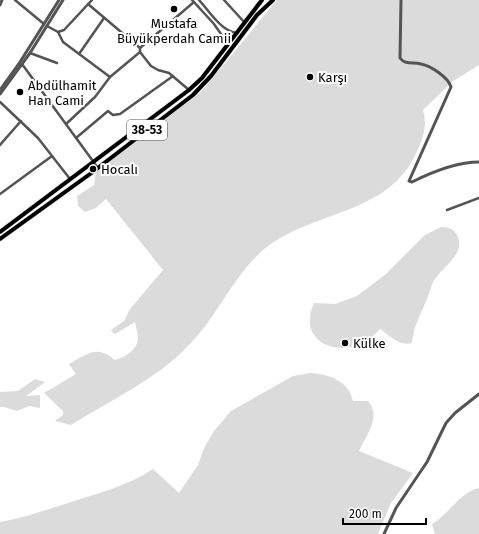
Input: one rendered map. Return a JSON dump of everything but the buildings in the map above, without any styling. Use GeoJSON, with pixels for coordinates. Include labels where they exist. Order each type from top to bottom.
{"type":"FeatureCollection","features":[{"type":"Feature","properties":{"kind":"main road"},"geometry":{"type":"LineString","coordinates":[[0,232],[189,90],[202,78],[229,45],[262,0]]}},
{"type":"Feature","properties":{"kind":"main road","name":"38-53"},"geometry":{"type":"LineString","coordinates":[[0,239],[98,168],[197,91],[225,59],[257,16],[272,0]]}},
{"type":"Feature","properties":{"kind":"street"},"geometry":{"type":"LineString","coordinates":[[0,5],[2,0]]}},
{"type":"Feature","properties":{"kind":"street"},"geometry":{"type":"LineString","coordinates":[[15,0],[45,25],[58,32],[62,42],[110,77]]}},
{"type":"Feature","properties":{"kind":"street"},"geometry":{"type":"LineString","coordinates":[[0,94],[22,64],[59,0]]}},
{"type":"Feature","properties":{"kind":"street"},"geometry":{"type":"LineString","coordinates":[[45,25],[63,0]]}},
{"type":"Feature","properties":{"kind":"street"},"geometry":{"type":"LineString","coordinates":[[58,32],[67,28],[92,0]]}},
{"type":"Feature","properties":{"kind":"street"},"geometry":{"type":"LineString","coordinates":[[199,0],[222,26],[231,32],[238,33]]}},
{"type":"Feature","properties":{"kind":"street"},"geometry":{"type":"LineString","coordinates":[[224,0],[245,23]]}},
{"type":"Feature","properties":{"kind":"street"},"geometry":{"type":"LineString","coordinates":[[401,0],[400,58],[405,62],[428,66],[446,79],[451,87],[409,181],[412,182],[428,174],[459,164],[479,162]]}},
{"type":"Feature","properties":{"kind":"street"},"geometry":{"type":"LineString","coordinates":[[189,90],[173,76],[151,66],[140,52],[140,48],[193,1],[229,45]]}},
{"type":"Feature","properties":{"kind":"street"},"geometry":{"type":"LineString","coordinates":[[88,4],[140,48]]}},
{"type":"Feature","properties":{"kind":"street"},"geometry":{"type":"LineString","coordinates":[[79,54],[104,18]]}},
{"type":"Feature","properties":{"kind":"street"},"geometry":{"type":"LineString","coordinates":[[66,124],[95,96],[110,77],[140,52]]}},
{"type":"Feature","properties":{"kind":"street"},"geometry":{"type":"LineString","coordinates":[[28,53],[57,64]]}},
{"type":"Feature","properties":{"kind":"street"},"geometry":{"type":"LineString","coordinates":[[0,90],[28,53]]}},
{"type":"Feature","properties":{"kind":"street"},"geometry":{"type":"LineString","coordinates":[[22,64],[98,168]]}},
{"type":"Feature","properties":{"kind":"street"},"geometry":{"type":"LineString","coordinates":[[76,138],[108,111],[114,115],[120,114],[173,76]]}},
{"type":"Feature","properties":{"kind":"street"},"geometry":{"type":"LineString","coordinates":[[0,102],[21,121],[70,179]]}},
{"type":"Feature","properties":{"kind":"street"},"geometry":{"type":"LineString","coordinates":[[0,145],[21,121]]}},
{"type":"Feature","properties":{"kind":"street"},"geometry":{"type":"LineString","coordinates":[[0,194],[52,156]]}},
{"type":"Feature","properties":{"kind":"street"},"geometry":{"type":"LineString","coordinates":[[447,210],[479,198]]}},
{"type":"Feature","properties":{"kind":"street"},"geometry":{"type":"LineString","coordinates":[[384,534],[396,508],[427,462],[446,423],[455,413],[479,394]]}},
{"type":"Feature","properties":{"kind":"shaded area"},"geometry":{"type":"Polygon","coordinates":[[[277,0],[479,0],[479,65],[453,81],[423,110],[425,126],[417,151],[404,173],[388,189],[369,201],[303,227],[282,237],[262,251],[251,262],[233,285],[208,323],[176,358],[132,389],[71,425],[55,421],[63,415],[63,411],[44,393],[76,374],[69,364],[86,355],[97,352],[108,355],[114,360],[133,350],[138,339],[135,322],[115,334],[111,330],[124,321],[130,309],[163,270],[106,199],[96,208],[85,212],[78,206],[77,196],[94,185],[96,171],[201,92],[277,0]]]}},
{"type":"Feature","properties":{"kind":"shaded area"},"geometry":{"type":"Polygon","coordinates":[[[441,227],[446,227],[456,233],[459,241],[459,247],[453,259],[434,281],[416,326],[412,343],[408,344],[399,342],[380,329],[368,340],[355,346],[341,348],[329,346],[318,340],[312,331],[310,318],[314,303],[335,304],[357,296],[386,274],[425,235],[441,227]]]}},
{"type":"Feature","properties":{"kind":"shaded area"},"geometry":{"type":"Polygon","coordinates":[[[310,373],[324,375],[337,380],[347,388],[353,401],[368,401],[372,407],[373,420],[369,432],[359,451],[413,473],[391,503],[378,534],[0,534],[0,522],[33,514],[110,490],[132,481],[153,469],[179,493],[198,465],[204,448],[214,431],[231,411],[293,376],[310,373]]]}},
{"type":"Feature","properties":{"kind":"shaded area"},"geometry":{"type":"Polygon","coordinates":[[[35,379],[45,382],[26,396],[40,395],[40,408],[29,406],[17,411],[0,407],[0,392],[18,391],[35,379]]]}},
{"type":"Feature","properties":{"kind":"shaded area"},"geometry":{"type":"Polygon","coordinates":[[[479,488],[479,534],[435,534],[432,524],[466,494],[479,488]]]}},
{"type":"Feature","properties":{"kind":"place","name":"Mustafa Büyükperdah Camii"},"geometry":{"type":"Point","coordinates":[174,9]}},
{"type":"Feature","properties":{"kind":"place","name":"Karşı"},"geometry":{"type":"Point","coordinates":[310,77]}},
{"type":"Feature","properties":{"kind":"place","name":"Abdülhamit Han Cami"},"geometry":{"type":"Point","coordinates":[20,92]}},
{"type":"Feature","properties":{"kind":"place","name":"Hocalı"},"geometry":{"type":"Point","coordinates":[93,169]}},
{"type":"Feature","properties":{"kind":"place","name":"Külke"},"geometry":{"type":"Point","coordinates":[345,343]}}]}
